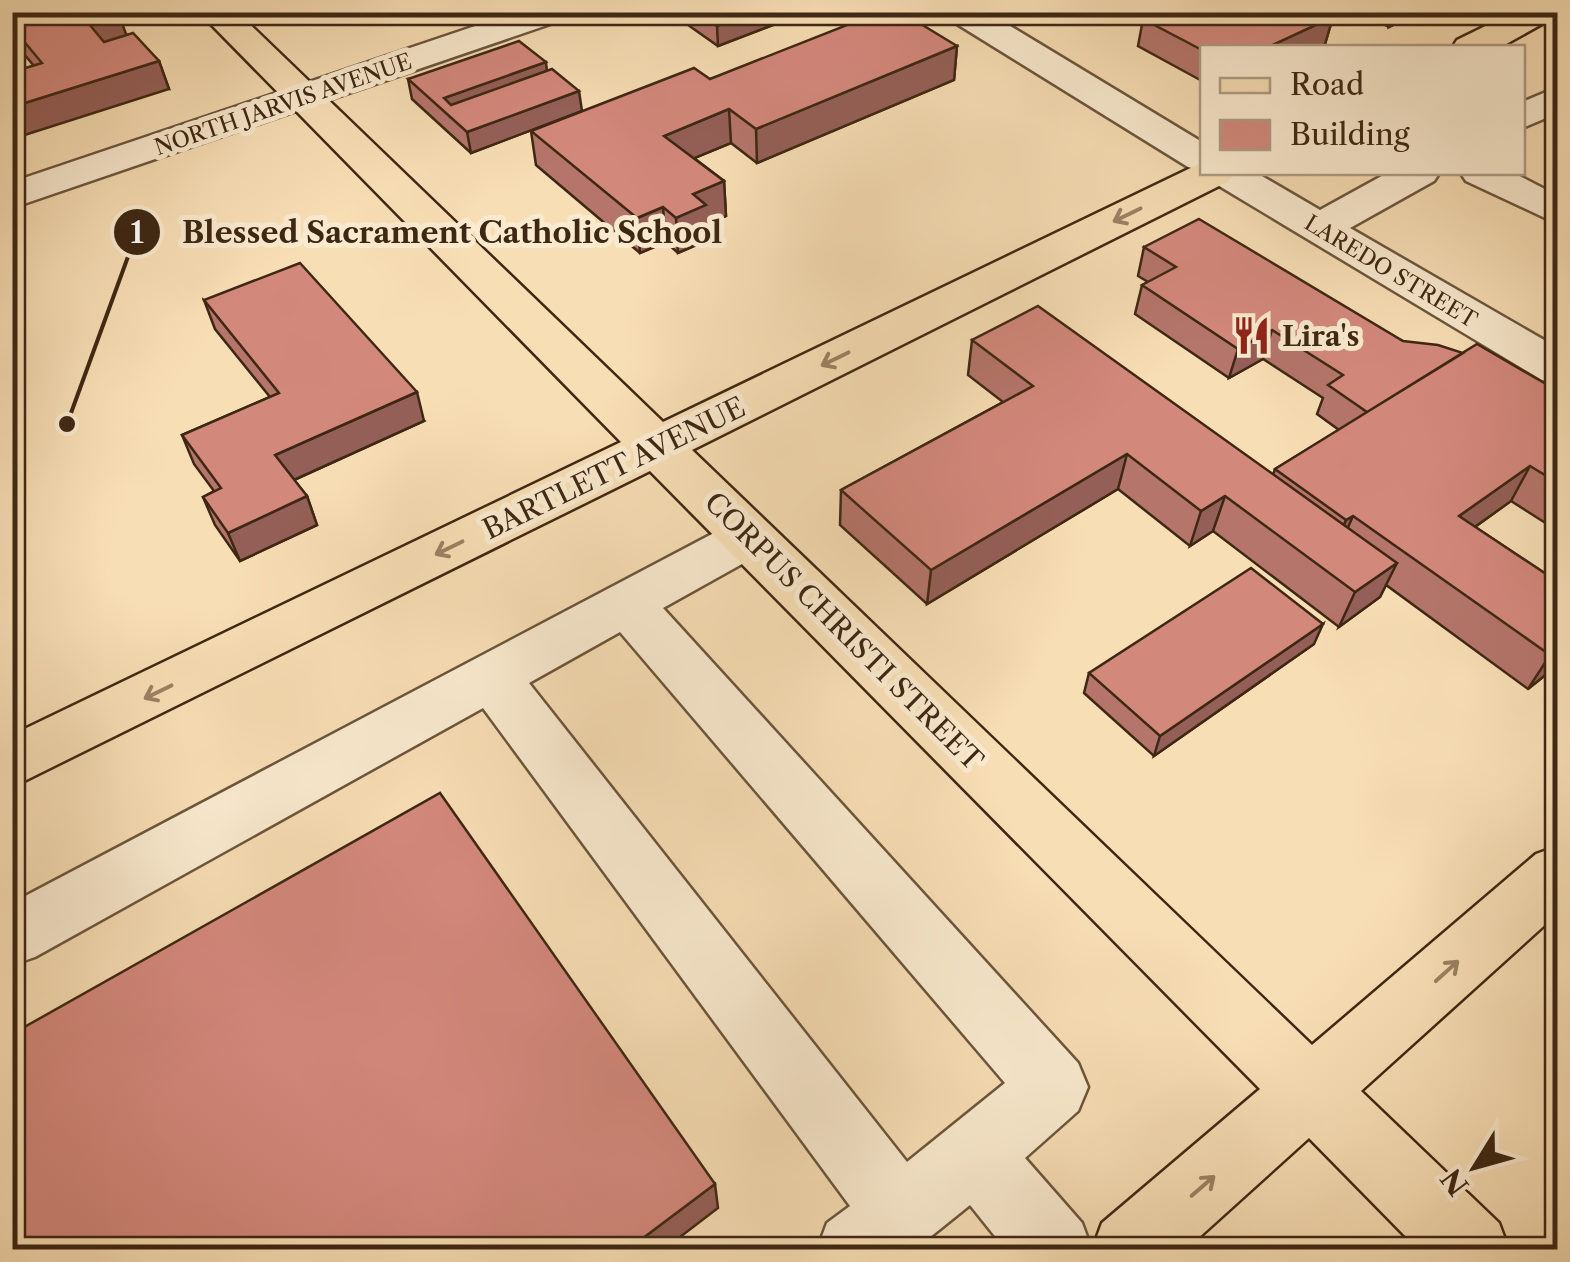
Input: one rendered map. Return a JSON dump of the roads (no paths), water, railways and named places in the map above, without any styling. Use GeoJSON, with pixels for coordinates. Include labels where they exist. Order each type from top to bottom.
{"type":"FeatureCollection","features":[{"type":"Feature","properties":{"kind":"main road","name":"CORPUS CHRISTI STREET"},"geometry":{"type":"LineString","coordinates":[[216,12],[1472,1250]]}},
{"type":"Feature","properties":{"kind":"main road"},"geometry":{"type":"LineString","coordinates":[[1476,45],[1542,12]]}},
{"type":"Feature","properties":{"kind":"main road","name":"BARTLETT AVENUE"},"geometry":{"type":"LineString","coordinates":[[12,763],[1208,175]]}},
{"type":"Feature","properties":{"kind":"main road"},"geometry":{"type":"LineString","coordinates":[[1130,1250],[1558,873]]}},
{"type":"Feature","properties":{"kind":"street","name":"NORTH JARVIS AVENUE"},"geometry":{"type":"LineString","coordinates":[[12,196],[553,12]]}},
{"type":"Feature","properties":{"kind":"street"},"geometry":{"type":"LineString","coordinates":[[961,12],[1200,158]]}},
{"type":"Feature","properties":{"kind":"street"},"geometry":{"type":"LineString","coordinates":[[1525,115],[1558,98]]}},
{"type":"Feature","properties":{"kind":"street","name":"LAREDO STREET"},"geometry":{"type":"LineString","coordinates":[[1230,175],[1553,360]]}},
{"type":"Feature","properties":{"kind":"street"},"geometry":{"type":"LineString","coordinates":[[1319,228],[1415,175]]}},
{"type":"Feature","properties":{"kind":"street"},"geometry":{"type":"LineString","coordinates":[[1486,175],[1558,212]]}},
{"type":"Feature","properties":{"kind":"street"},"geometry":{"type":"LineString","coordinates":[[12,936],[748,537]]}},
{"type":"Feature","properties":{"kind":"street"},"geometry":{"type":"LineString","coordinates":[[491,676],[877,1231],[1053,1088],[626,603]]}},
{"type":"Feature","properties":{"kind":"street"},"geometry":{"type":"LineString","coordinates":[[975,1155],[1055,1250]]}},
{"type":"Feature","properties":{"kind":"place","name":"Lira's"},"geometry":{"type":"Point","coordinates":[1252,336]}},
{"type":"Feature","properties":{"kind":"place","name":"Blessed Sacrament Catholic School"},"geometry":{"type":"Point","coordinates":[67,424]}}]}
